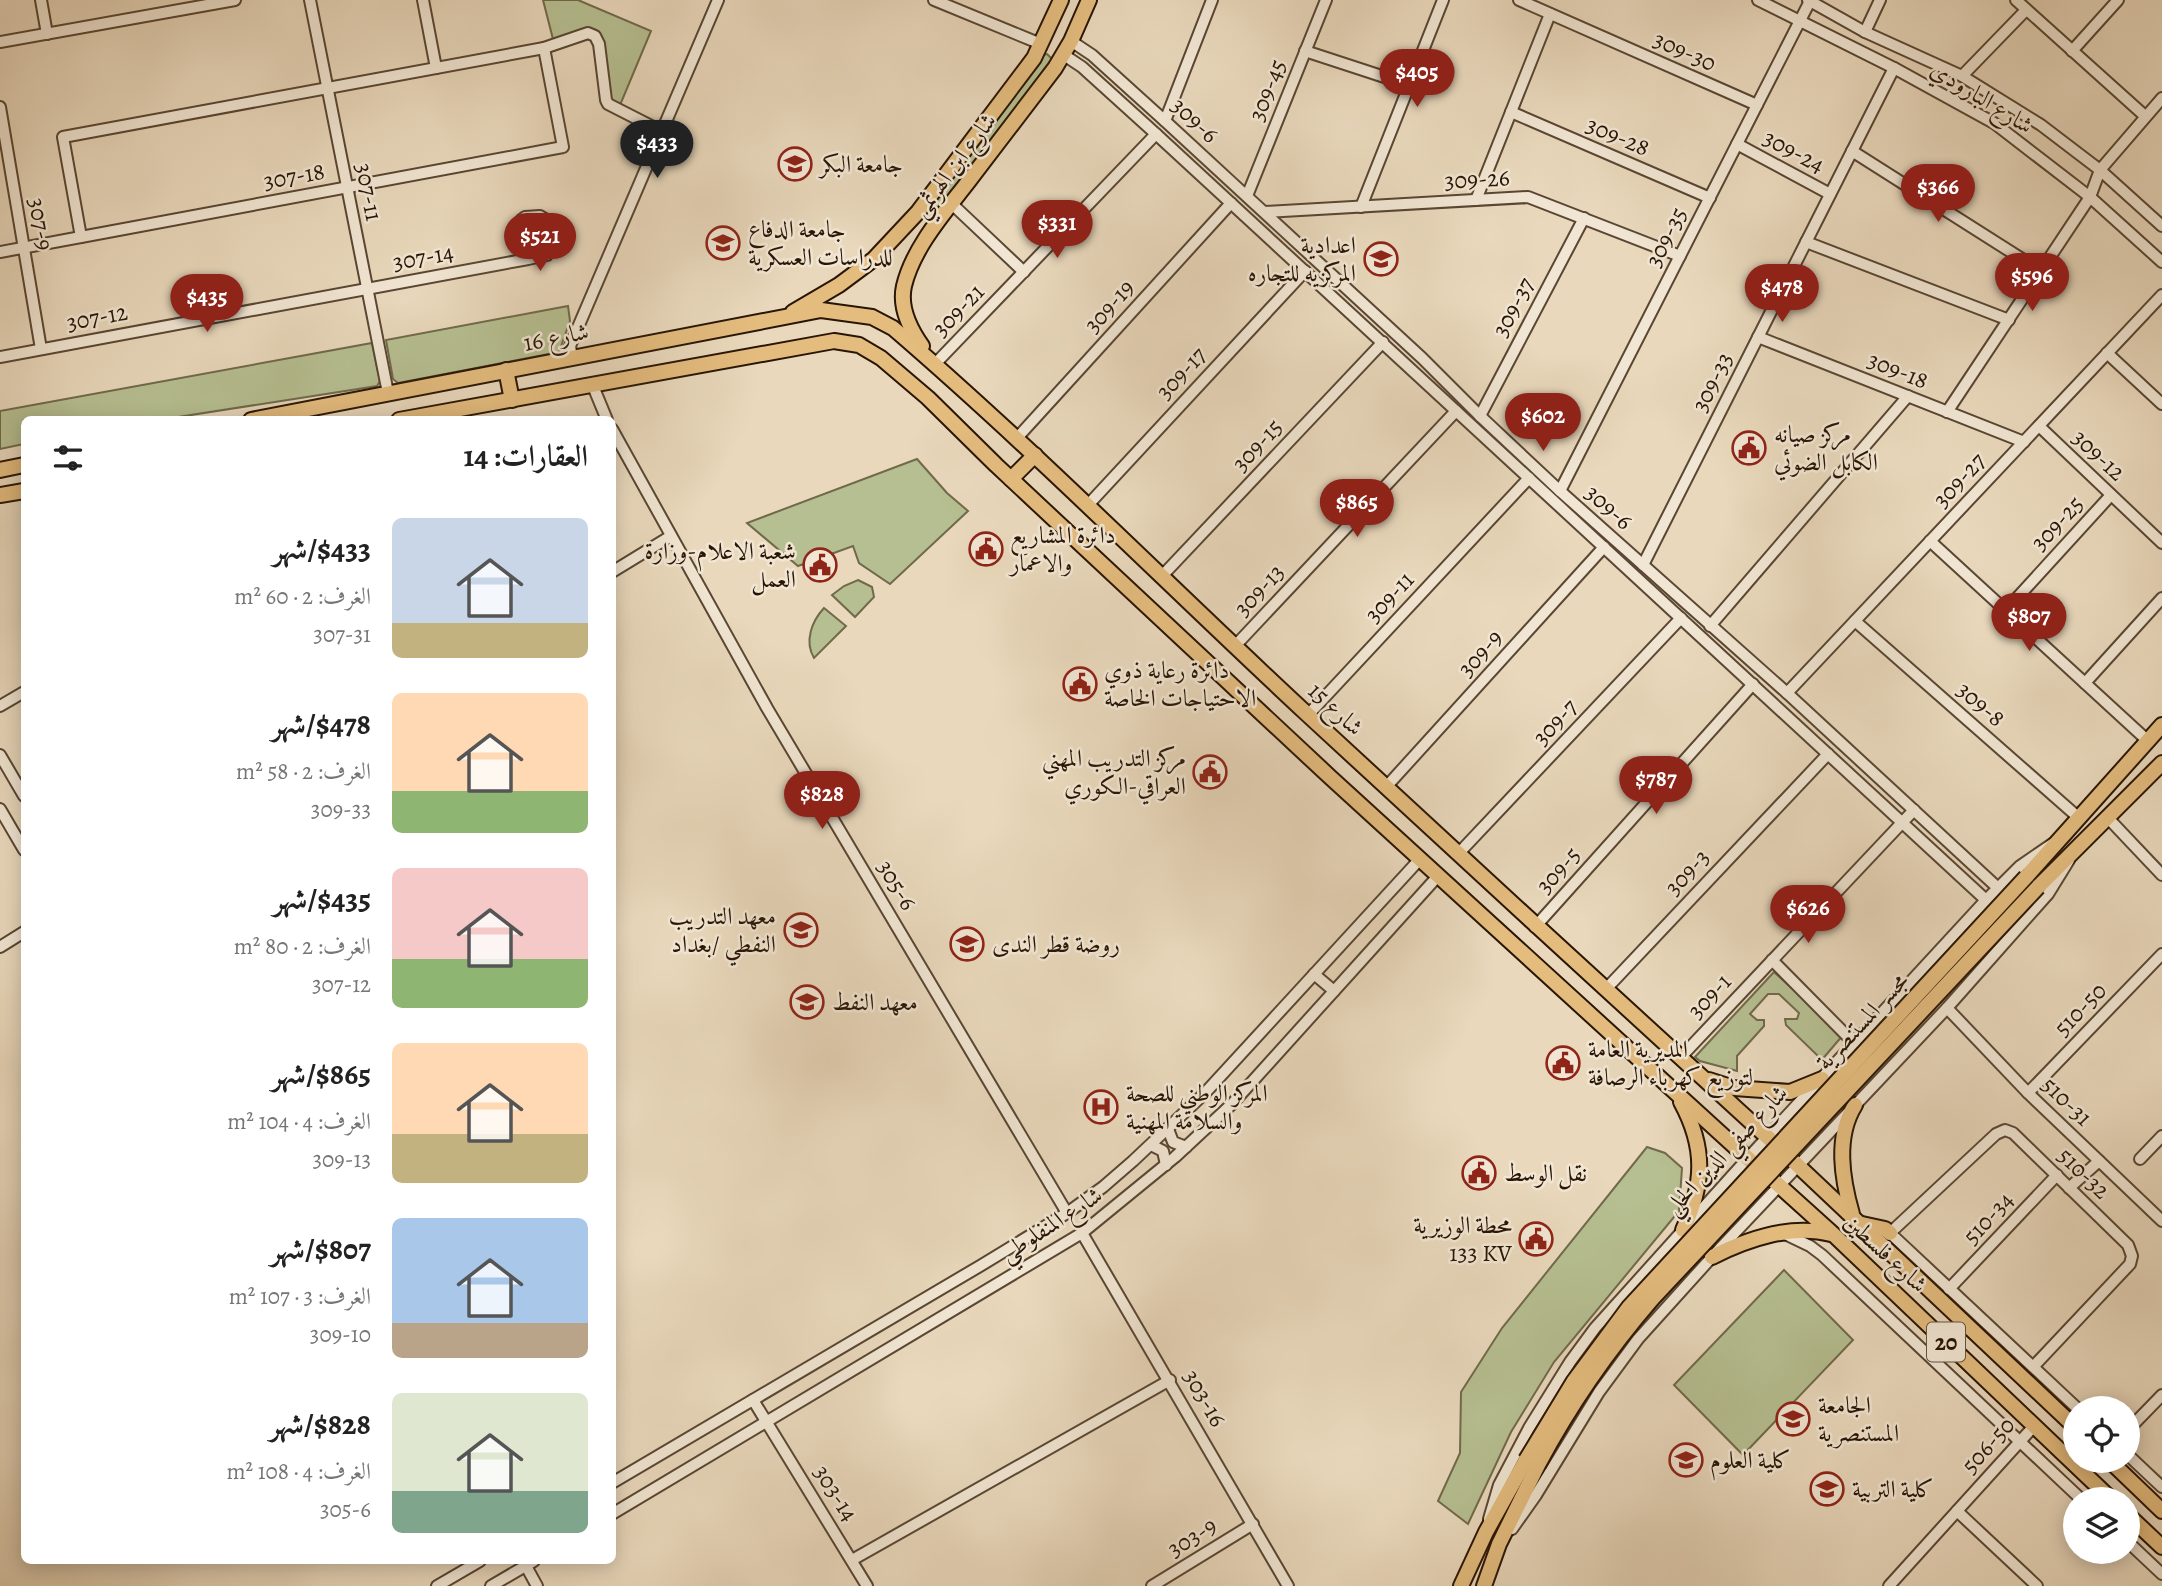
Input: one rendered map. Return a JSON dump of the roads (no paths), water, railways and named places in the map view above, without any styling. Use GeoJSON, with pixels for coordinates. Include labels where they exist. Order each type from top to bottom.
{"type":"FeatureCollection","features":[{"type":"Feature","properties":{"kind":"main road","name":"شارع ابن الهرثمي"},"geometry":{"type":"LineString","coordinates":[[786,316],[866,266],[918,212],[1034,58],[1061,0]]}},
{"type":"Feature","properties":{"kind":"main road","name":"شارع ابن الهرثمي"},"geometry":{"type":"LineString","coordinates":[[935,364],[911,331],[903,301],[903,288],[908,274],[935,225],[1064,55],[1089,0]]}},
{"type":"Feature","properties":{"kind":"main road"},"geometry":{"type":"LineString","coordinates":[[1044,37],[1071,41]]}},
{"type":"Feature","properties":{"kind":"main road"},"geometry":{"type":"LineString","coordinates":[[1044,37],[1064,55]]}},
{"type":"Feature","properties":{"kind":"main road"},"geometry":{"type":"LineString","coordinates":[[978,132],[995,147]]}},
{"type":"Feature","properties":{"kind":"main road"},"geometry":{"type":"LineString","coordinates":[[918,212],[935,225]]}},
{"type":"Feature","properties":{"kind":"main road","name":"شارع 16"},"geometry":{"type":"LineString","coordinates":[[271,416],[821,310],[872,317]]}},
{"type":"Feature","properties":{"kind":"main road","name":"شارع 15"},"geometry":{"type":"LineString","coordinates":[[872,317],[893,328],[1017,438],[1308,715],[1771,1140]]}},
{"type":"Feature","properties":{"kind":"main road"},"geometry":{"type":"LineString","coordinates":[[422,416],[834,341],[859,345],[881,358],[928,398],[1438,876],[1751,1161]]}},
{"type":"Feature","properties":{"kind":"main road"},"geometry":{"type":"LineString","coordinates":[[506,370],[512,400]]}},
{"type":"Feature","properties":{"kind":"main road"},"geometry":{"type":"LineString","coordinates":[[1012,479],[1035,455]]}},
{"type":"Feature","properties":{"kind":"main road"},"geometry":{"type":"LineString","coordinates":[[0,469],[21,466]]}},
{"type":"Feature","properties":{"kind":"main road"},"geometry":{"type":"LineString","coordinates":[[0,496],[21,491]]}},
{"type":"Feature","properties":{"kind":"main road","name":"شارع صفي الدين الحلي"},"geometry":{"type":"LineString","coordinates":[[2026,877],[2162,725]]}},
{"type":"Feature","properties":{"kind":"main road"},"geometry":{"type":"LineString","coordinates":[[2071,856],[2162,763]]}},
{"type":"Feature","properties":{"kind":"main road","name":"مجسر المستنصرية"},"geometry":{"type":"LineString","coordinates":[[1532,1463],[1590,1378],[1653,1298],[2038,887],[2071,856]]}},
{"type":"Feature","properties":{"kind":"main road","name":"مجسر المستنصرية"},"geometry":{"type":"LineString","coordinates":[[1532,1463],[1564,1397],[1629,1307],[2026,877]]}},
{"type":"Feature","properties":{"kind":"main road"},"geometry":{"type":"LineString","coordinates":[[1698,1074],[1714,1084],[1734,1088],[1790,1092],[1822,1079]]}},
{"type":"Feature","properties":{"kind":"main road"},"geometry":{"type":"LineString","coordinates":[[1677,1095],[1695,1132],[1700,1171],[1693,1208],[1683,1230]]}},
{"type":"Feature","properties":{"kind":"main road"},"geometry":{"type":"LineString","coordinates":[[1855,1105],[1848,1117],[1842,1143],[1846,1185],[1857,1220],[1890,1233]]}},
{"type":"Feature","properties":{"kind":"main road","name":"شارع فلسطين"},"geometry":{"type":"LineString","coordinates":[[1795,1162],[2063,1416]]}},
{"type":"Feature","properties":{"kind":"main road","name":"شارع فلسطين"},"geometry":{"type":"LineString","coordinates":[[1776,1183],[2098,1487]]}},
{"type":"Feature","properties":{"kind":"main road"},"geometry":{"type":"LineString","coordinates":[[1712,1257],[1750,1240],[1782,1233],[1817,1231],[1834,1235]]}},
{"type":"Feature","properties":{"kind":"main road"},"geometry":{"type":"LineString","coordinates":[[1484,1586],[1532,1463]]}},
{"type":"Feature","properties":{"kind":"main road","name":"شارع صفي الدين الحلي"},"geometry":{"type":"LineString","coordinates":[[1461,1586],[1486,1532],[1532,1463]]}},
{"type":"Feature","properties":{"kind":"main road"},"geometry":{"type":"LineString","coordinates":[[2122,1473],[2162,1511]]}},
{"type":"Feature","properties":{"kind":"main road"},"geometry":{"type":"LineString","coordinates":[[2140,1526],[2162,1547]]}},
{"type":"Feature","properties":{"kind":"street"},"geometry":{"type":"LineString","coordinates":[[41,0],[47,34]]}},
{"type":"Feature","properties":{"kind":"street"},"geometry":{"type":"LineString","coordinates":[[0,43],[235,0]]}},
{"type":"Feature","properties":{"kind":"street","name":"307-11"},"geometry":{"type":"LineString","coordinates":[[310,0],[388,393]]}},
{"type":"Feature","properties":{"kind":"street"},"geometry":{"type":"LineString","coordinates":[[422,0],[436,68]]}},
{"type":"Feature","properties":{"kind":"street"},"geometry":{"type":"LineString","coordinates":[[1165,121],[1212,0]]}},
{"type":"Feature","properties":{"kind":"street","name":"309-45"},"geometry":{"type":"LineString","coordinates":[[1247,196],[1326,0]]}},
{"type":"Feature","properties":{"kind":"street"},"geometry":{"type":"LineString","coordinates":[[1361,207],[1443,0]]}},
{"type":"Feature","properties":{"kind":"street","name":"309-30"},"geometry":{"type":"LineString","coordinates":[[1519,0],[1757,106]]}},
{"type":"Feature","properties":{"kind":"street","name":"شارع البارودي"},"geometry":{"type":"LineString","coordinates":[[1758,0],[1894,68],[1994,123],[2090,197],[2162,262]]}},
{"type":"Feature","properties":{"kind":"street"},"geometry":{"type":"LineString","coordinates":[[1865,32],[1880,0]]}},
{"type":"Feature","properties":{"kind":"street"},"geometry":{"type":"LineString","coordinates":[[2016,0],[2145,116]]}},
{"type":"Feature","properties":{"kind":"street"},"geometry":{"type":"LineString","coordinates":[[2073,51],[2118,0]]}},
{"type":"Feature","properties":{"kind":"street"},"geometry":{"type":"LineString","coordinates":[[572,358],[570,346],[716,1]]}},
{"type":"Feature","properties":{"kind":"street"},"geometry":{"type":"LineString","coordinates":[[940,1],[1044,37]]}},
{"type":"Feature","properties":{"kind":"street","name":"شارع البارودي"},"geometry":{"type":"LineString","coordinates":[[1809,1],[1865,32],[1962,76],[2041,125],[2100,170],[2162,226]]}},
{"type":"Feature","properties":{"kind":"street","name":"309-35"},"geometry":{"type":"LineString","coordinates":[[1560,491],[1809,1]]}},
{"type":"Feature","properties":{"kind":"street"},"geometry":{"type":"LineString","coordinates":[[1962,76],[2026,10]]}},
{"type":"Feature","properties":{"kind":"street"},"geometry":{"type":"LineString","coordinates":[[1476,200],[1550,14]]}},
{"type":"Feature","properties":{"kind":"street"},"geometry":{"type":"LineString","coordinates":[[81,237],[63,137],[544,48],[588,33],[595,36],[599,44],[608,104],[661,131]]}},
{"type":"Feature","properties":{"kind":"street","name":"309-6"},"geometry":{"type":"LineString","coordinates":[[1071,41],[1092,55],[1265,212],[1560,491],[1787,693],[1998,888]]}},
{"type":"Feature","properties":{"kind":"street","name":"307-18"},"geometry":{"type":"LineString","coordinates":[[0,252],[563,147],[544,48]]}},
{"type":"Feature","properties":{"kind":"street"},"geometry":{"type":"LineString","coordinates":[[1306,51],[1409,85]]}},
{"type":"Feature","properties":{"kind":"street","name":"309-6"},"geometry":{"type":"LineString","coordinates":[[1064,55],[1082,67],[1204,177],[1986,900]]}},
{"type":"Feature","properties":{"kind":"street","name":"309-33"},"geometry":{"type":"LineString","coordinates":[[1643,565],[1894,68]]}},
{"type":"Feature","properties":{"kind":"street"},"geometry":{"type":"LineString","coordinates":[[1947,412],[2090,197],[2100,170],[2162,98]]}},
{"type":"Feature","properties":{"kind":"street","name":"307-9"},"geometry":{"type":"LineString","coordinates":[[0,107],[41,349]]}},
{"type":"Feature","properties":{"kind":"street","name":"309-28"},"geometry":{"type":"LineString","coordinates":[[1511,112],[1710,198]]}},
{"type":"Feature","properties":{"kind":"street","name":"309-21"},"geometry":{"type":"LineString","coordinates":[[935,364],[1156,134]]}},
{"type":"Feature","properties":{"kind":"street","name":"309-24"},"geometry":{"type":"LineString","coordinates":[[1737,144],[1830,194]]}},
{"type":"Feature","properties":{"kind":"street"},"geometry":{"type":"LineString","coordinates":[[1852,151],[2041,271]]}},
{"type":"Feature","properties":{"kind":"street"},"geometry":{"type":"LineString","coordinates":[[1204,177],[1214,166]]}},
{"type":"Feature","properties":{"kind":"street","name":"309-26"},"geometry":{"type":"LineString","coordinates":[[1265,212],[1528,197],[1680,256]]}},
{"type":"Feature","properties":{"kind":"street","name":"309-19"},"geometry":{"type":"LineString","coordinates":[[1017,438],[1231,203]]}},
{"type":"Feature","properties":{"kind":"street"},"geometry":{"type":"LineString","coordinates":[[951,204],[1024,272]]}},
{"type":"Feature","properties":{"kind":"street","name":"309-37"},"geometry":{"type":"LineString","coordinates":[[1480,416],[1584,218]]}},
{"type":"Feature","properties":{"kind":"street"},"geometry":{"type":"LineString","coordinates":[[1806,242],[2009,320]]}},
{"type":"Feature","properties":{"kind":"street","name":"307-14"},"geometry":{"type":"LineString","coordinates":[[367,289],[527,259]]}},
{"type":"Feature","properties":{"kind":"street","name":"309-17"},"geometry":{"type":"LineString","coordinates":[[1088,505],[1305,271]]}},
{"type":"Feature","properties":{"kind":"street","name":"307-12"},"geometry":{"type":"LineString","coordinates":[[0,357],[367,289]]}},
{"type":"Feature","properties":{"kind":"street","name":"309-27"},"geometry":{"type":"LineString","coordinates":[[1787,693],[2162,295]]}},
{"type":"Feature","properties":{"kind":"street","name":"309-18"},"geometry":{"type":"LineString","coordinates":[[1758,337],[2024,442]]}},
{"type":"Feature","properties":{"kind":"street","name":"309-15"},"geometry":{"type":"LineString","coordinates":[[1162,576],[1383,342]]}},
{"type":"Feature","properties":{"kind":"street"},"geometry":{"type":"LineString","coordinates":[[2107,353],[2162,404]]}},
{"type":"Feature","properties":{"kind":"street"},"geometry":{"type":"LineString","coordinates":[[1411,369],[1422,358]]}},
{"type":"Feature","properties":{"kind":"street"},"geometry":{"type":"LineString","coordinates":[[593,386],[605,416]]}},
{"type":"Feature","properties":{"kind":"street"},"geometry":{"type":"LineString","coordinates":[[1694,630],[1707,623],[1908,396]]}},
{"type":"Feature","properties":{"kind":"street","name":"309-13"},"geometry":{"type":"LineString","coordinates":[[1235,646],[1456,411]]}},
{"type":"Feature","properties":{"kind":"street","name":"309-12"},"geometry":{"type":"LineString","coordinates":[[2039,426],[2162,543]]}},
{"type":"Feature","properties":{"kind":"street","name":"305-6"},"geometry":{"type":"LineString","coordinates":[[616,436],[766,708],[1067,1213]]}},
{"type":"Feature","properties":{"kind":"street","name":"309-11"},"geometry":{"type":"LineString","coordinates":[[1308,715],[1529,478]]}},
{"type":"Feature","properties":{"kind":"street","name":"309-25"},"geometry":{"type":"LineString","coordinates":[[2006,610],[2112,495]]}},
{"type":"Feature","properties":{"kind":"street"},"geometry":{"type":"LineString","coordinates":[[616,570],[671,536]]}},
{"type":"Feature","properties":{"kind":"street"},"geometry":{"type":"LineString","coordinates":[[1930,541],[2148,741]]}},
{"type":"Feature","properties":{"kind":"street","name":"309-9"},"geometry":{"type":"LineString","coordinates":[[1387,786],[1604,547]]}},
{"type":"Feature","properties":{"kind":"street"},"geometry":{"type":"LineString","coordinates":[[2085,682],[2162,598]]}},
{"type":"Feature","properties":{"kind":"street","name":"309-7"},"geometry":{"type":"LineString","coordinates":[[1458,854],[1681,618]]}},
{"type":"Feature","properties":{"kind":"street","name":"309-8"},"geometry":{"type":"LineString","coordinates":[[1855,621],[2079,818]]}},
{"type":"Feature","properties":{"kind":"street","name":"309-5"},"geometry":{"type":"LineString","coordinates":[[1535,926],[1753,684]]}},
{"type":"Feature","properties":{"kind":"street"},"geometry":{"type":"LineString","coordinates":[[0,706],[21,694]]}},
{"type":"Feature","properties":{"kind":"street"},"geometry":{"type":"LineString","coordinates":[[1817,744],[1829,732]]}},
{"type":"Feature","properties":{"kind":"street","name":"309-3"},"geometry":{"type":"LineString","coordinates":[[1606,989],[1828,754]]}},
{"type":"Feature","properties":{"kind":"street"},"geometry":{"type":"LineString","coordinates":[[0,755],[7,773],[21,792]]}},
{"type":"Feature","properties":{"kind":"street"},"geometry":{"type":"LineString","coordinates":[[0,809],[21,845]]}},
{"type":"Feature","properties":{"kind":"street","name":"309-1"},"geometry":{"type":"LineString","coordinates":[[1680,1058],[1914,810]]}},
{"type":"Feature","properties":{"kind":"street"},"geometry":{"type":"LineString","coordinates":[[2108,818],[2162,875]]}},
{"type":"Feature","properties":{"kind":"street","name":"شارع صفي الدين الحلي"},"geometry":{"type":"LineString","coordinates":[[1486,1532],[1499,1485],[1528,1428],[1570,1362],[1607,1314],[1683,1230],[1771,1140],[1822,1079],[1986,900],[2036,853],[2057,842]]}},
{"type":"Feature","properties":{"kind":"street"},"geometry":{"type":"LineString","coordinates":[[1499,1544],[1536,1495],[1638,1334],[1712,1257],[1795,1162],[1855,1105],[1947,1007],[2048,894],[2071,856]]}},
{"type":"Feature","properties":{"kind":"street","name":"شارع المنفلوطي"},"geometry":{"type":"LineString","coordinates":[[616,1481],[980,1266],[1067,1213],[1103,1187],[1168,1129],[1420,859]]}},
{"type":"Feature","properties":{"kind":"street","name":"شارع المنفلوطي"},"geometry":{"type":"LineString","coordinates":[[616,1512],[1082,1233],[1166,1165],[1232,1104],[1438,876]]}},
{"type":"Feature","properties":{"kind":"street"},"geometry":{"type":"LineString","coordinates":[[0,947],[21,934]]}},
{"type":"Feature","properties":{"kind":"street","name":"510-50"},"geometry":{"type":"LineString","coordinates":[[2028,1093],[2162,954]]}},
{"type":"Feature","properties":{"kind":"street"},"geometry":{"type":"LineString","coordinates":[[1772,960],[1855,1044]]}},
{"type":"Feature","properties":{"kind":"street"},"geometry":{"type":"LineString","coordinates":[[1314,974],[1334,992]]}},
{"type":"Feature","properties":{"kind":"street","name":"510-31"},"geometry":{"type":"LineString","coordinates":[[1947,1007],[2028,1093],[2162,1221]]}},
{"type":"Feature","properties":{"kind":"street"},"geometry":{"type":"LineString","coordinates":[[1168,1129],[1173,1142],[1186,1147]]}},
{"type":"Feature","properties":{"kind":"street","name":"510-32"},"geometry":{"type":"LineString","coordinates":[[1890,1233],[1996,1134],[2005,1130],[2013,1132],[2128,1245],[2132,1256],[2130,1264],[2033,1367]]}},
{"type":"Feature","properties":{"kind":"street"},"geometry":{"type":"LineString","coordinates":[[2140,1159],[2162,1136]]}},
{"type":"Feature","properties":{"kind":"street"},"geometry":{"type":"LineString","coordinates":[[1151,1145],[1163,1151],[1166,1165]]}},
{"type":"Feature","properties":{"kind":"street"},"geometry":{"type":"LineString","coordinates":[[2069,1188],[2099,1161]]}},
{"type":"Feature","properties":{"kind":"street","name":"510-34"},"geometry":{"type":"LineString","coordinates":[[1949,1289],[2057,1175]]}},
{"type":"Feature","properties":{"kind":"street","name":"303-16"},"geometry":{"type":"LineString","coordinates":[[1082,1233],[1288,1586]]}},
{"type":"Feature","properties":{"kind":"street"},"geometry":{"type":"LineString","coordinates":[[1782,1233],[1797,1238],[1822,1255],[2067,1487]]}},
{"type":"Feature","properties":{"kind":"street"},"geometry":{"type":"LineString","coordinates":[[1890,1233],[2064,1396]]}},
{"type":"Feature","properties":{"kind":"street"},"geometry":{"type":"LineString","coordinates":[[980,1266],[992,1287]]}},
{"type":"Feature","properties":{"kind":"street"},"geometry":{"type":"LineString","coordinates":[[1607,1314],[1619,1312]]}},
{"type":"Feature","properties":{"kind":"street"},"geometry":{"type":"LineString","coordinates":[[852,1560],[1170,1380]]}},
{"type":"Feature","properties":{"kind":"street"},"geometry":{"type":"LineString","coordinates":[[2140,1418],[2162,1395]]}},
{"type":"Feature","properties":{"kind":"street","name":"303-14"},"geometry":{"type":"LineString","coordinates":[[753,1400],[867,1586]]}},
{"type":"Feature","properties":{"kind":"street","name":"506-50"},"geometry":{"type":"LineString","coordinates":[[1889,1586],[2034,1426]]}},
{"type":"Feature","properties":{"kind":"street"},"geometry":{"type":"LineString","coordinates":[[2140,1466],[2162,1487]]}},
{"type":"Feature","properties":{"kind":"street"},"geometry":{"type":"LineString","coordinates":[[1957,1511],[2037,1586]]}},
{"type":"Feature","properties":{"kind":"street","name":"303-9"},"geometry":{"type":"LineString","coordinates":[[1152,1586],[1254,1524]]}},
{"type":"Feature","properties":{"kind":"street"},"geometry":{"type":"LineString","coordinates":[[2140,1553],[2162,1574]]}},
{"type":"Feature","properties":{"kind":"street"},"geometry":{"type":"LineString","coordinates":[[437,1586],[456,1581],[476,1564]]}},
{"type":"Feature","properties":{"kind":"street"},"geometry":{"type":"LineString","coordinates":[[491,1586],[528,1564]]}},
{"type":"Feature","properties":{"kind":"street"},"geometry":{"type":"LineString","coordinates":[[530,1564],[537,1586]]}},
{"type":"Feature","properties":{"kind":"street"},"geometry":{"type":"LineString","coordinates":[[2018,1586],[2026,1576]]}},
{"type":"Feature","properties":{"kind":"place","name":"جامعة البكر"},"geometry":{"type":"Point","coordinates":[795,164]}},
{"type":"Feature","properties":{"kind":"place","name":"جامعة الدفاع للدراسات العسكرية"},"geometry":{"type":"Point","coordinates":[723,243]}},
{"type":"Feature","properties":{"kind":"place","name":"اعدادية المركزيه للتجاره"},"geometry":{"type":"Point","coordinates":[1381,259]}},
{"type":"Feature","properties":{"kind":"place","name":"مركز صيانه الكابل الضوئي"},"geometry":{"type":"Point","coordinates":[1749,448]}},
{"type":"Feature","properties":{"kind":"place","name":"دائرة المشاريع والاعمار"},"geometry":{"type":"Point","coordinates":[986,549]}},
{"type":"Feature","properties":{"kind":"place","name":"شعبة الاعلام-وزارة العمل"},"geometry":{"type":"Point","coordinates":[820,565]}},
{"type":"Feature","properties":{"kind":"place","name":"دائرة رعاية ذوي الاحتياجات الخاصة"},"geometry":{"type":"Point","coordinates":[1080,684]}},
{"type":"Feature","properties":{"kind":"place","name":"مركز التدريب المهني العراقي-الكوري"},"geometry":{"type":"Point","coordinates":[1210,772]}},
{"type":"Feature","properties":{"kind":"place","name":"معهد التدريب النفطي /بغداد"},"geometry":{"type":"Point","coordinates":[801,930]}},
{"type":"Feature","properties":{"kind":"place","name":"روضة قطر الندى"},"geometry":{"type":"Point","coordinates":[967,944]}},
{"type":"Feature","properties":{"kind":"place","name":"معهد النفط"},"geometry":{"type":"Point","coordinates":[807,1002]}},
{"type":"Feature","properties":{"kind":"place","name":"المديرية العامة لتوزيع كهرباء الرصافة"},"geometry":{"type":"Point","coordinates":[1563,1063]}},
{"type":"Feature","properties":{"kind":"place","name":"المركز الوطني للصحة والسلامة المهنية"},"geometry":{"type":"Point","coordinates":[1101,1107]}},
{"type":"Feature","properties":{"kind":"place","name":"نقل الوسط"},"geometry":{"type":"Point","coordinates":[1479,1173]}},
{"type":"Feature","properties":{"kind":"place","name":"محطة الوزيرية 133 KV"},"geometry":{"type":"Point","coordinates":[1536,1239]}},
{"type":"Feature","properties":{"kind":"place","name":"الجامعة المستنصرية"},"geometry":{"type":"Point","coordinates":[1793,1419]}},
{"type":"Feature","properties":{"kind":"place","name":"كلية العلوم"},"geometry":{"type":"Point","coordinates":[1686,1460]}},
{"type":"Feature","properties":{"kind":"place","name":"كلية التربية"},"geometry":{"type":"Point","coordinates":[1827,1489]}}]}
